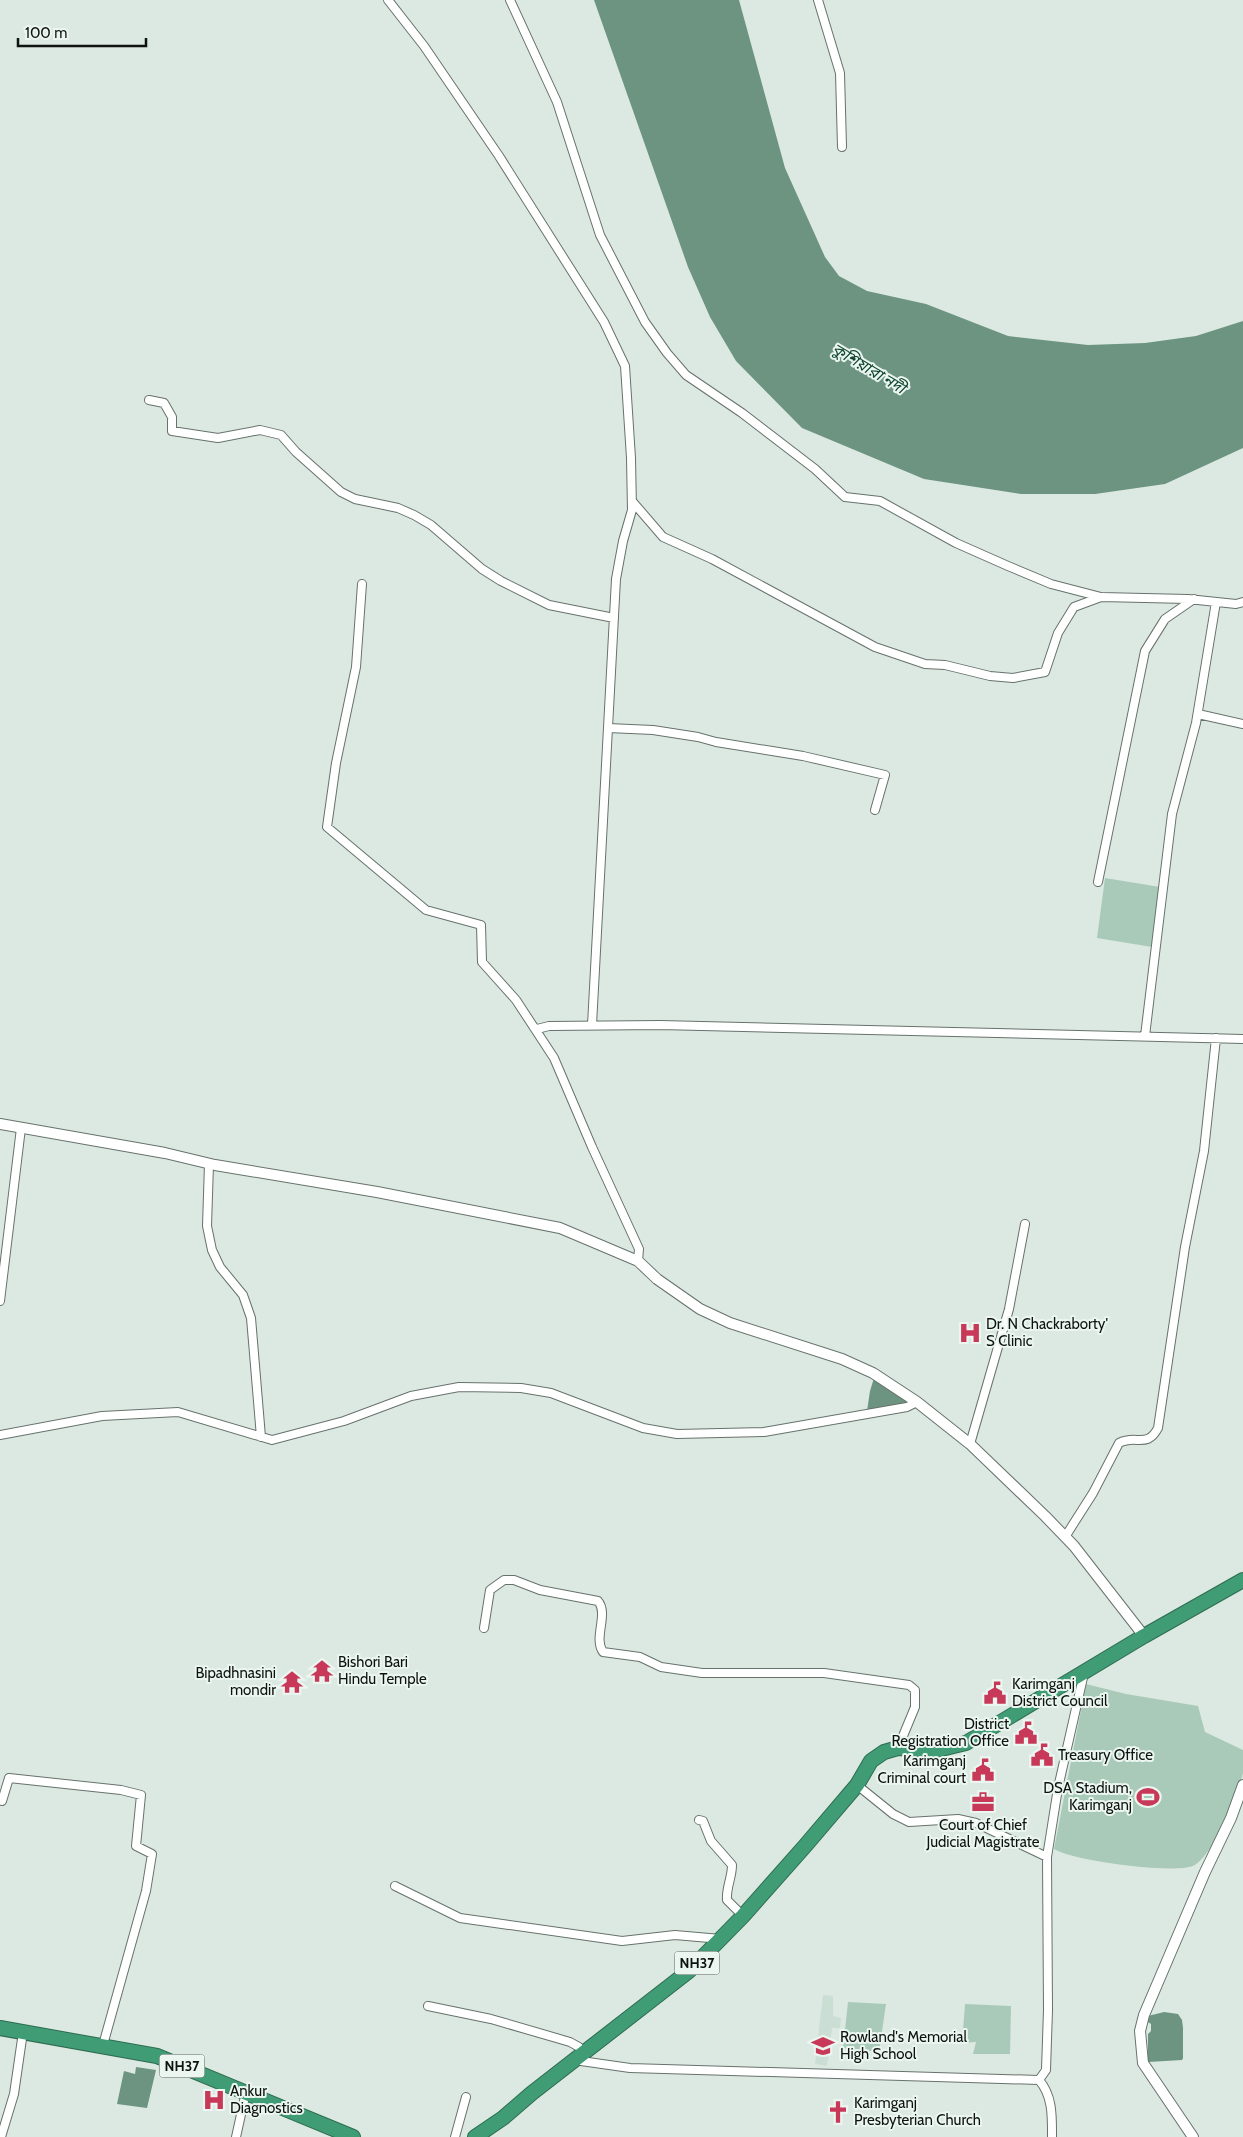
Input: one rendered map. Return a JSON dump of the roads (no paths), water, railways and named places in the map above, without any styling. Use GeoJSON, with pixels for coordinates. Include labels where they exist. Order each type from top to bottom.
{"type":"FeatureCollection","features":[{"type":"Feature","properties":{"kind":"highway","name":"NH37"},"geometry":{"type":"LineString","coordinates":[[475,2137],[503,2118],[689,1971],[743,1916],[857,1785],[872,1762],[884,1752],[898,1748],[937,1750],[966,1743],[1144,1636],[1243,1580]]}},
{"type":"Feature","properties":{"kind":"highway","name":"NH37"},"geometry":{"type":"LineString","coordinates":[[0,2028],[157,2056],[354,2137]]}},
{"type":"Feature","properties":{"kind":"main road"},"geometry":{"type":"LineString","coordinates":[[0,1124],[165,1153],[209,1164],[377,1192],[560,1228],[638,1262],[657,1279],[700,1309],[730,1323],[842,1359],[873,1373],[917,1402],[970,1444],[1065,1537],[1144,1636]]}},
{"type":"Feature","properties":{"kind":"main road"},"geometry":{"type":"LineString","coordinates":[[1193,2137],[1143,2063],[1140,2031],[1144,2016],[1231,1818],[1243,1785]]}},
{"type":"Feature","properties":{"kind":"street"},"geometry":{"type":"LineString","coordinates":[[388,0],[424,46],[499,156],[604,322],[625,366],[632,510],[623,541],[616,579],[592,1025]]}},
{"type":"Feature","properties":{"kind":"street"},"geometry":{"type":"LineString","coordinates":[[510,0],[557,102],[600,235],[645,322],[666,353],[686,376],[742,414],[815,469],[844,497],[880,501],[956,544],[1051,584],[1101,596],[1194,599],[1236,604],[1243,602]]}},
{"type":"Feature","properties":{"kind":"street"},"geometry":{"type":"LineString","coordinates":[[818,0],[840,73],[842,147]]}},
{"type":"Feature","properties":{"kind":"street"},"geometry":{"type":"LineString","coordinates":[[149,400],[164,403],[172,417],[172,431],[218,438],[260,430],[280,435],[341,492],[355,499],[398,508],[414,515],[431,525],[482,568],[501,581],[549,605],[614,618]]}},
{"type":"Feature","properties":{"kind":"street"},"geometry":{"type":"LineString","coordinates":[[632,501],[663,537],[712,558],[875,647],[925,664],[1012,678],[1045,672],[1058,633],[1074,606],[1101,596]]}},
{"type":"Feature","properties":{"kind":"street"},"geometry":{"type":"LineString","coordinates":[[362,584],[356,667],[336,763],[327,827],[426,910],[481,925],[482,962],[516,1000],[537,1029],[554,1058],[592,1148],[639,1249],[638,1262]]}},
{"type":"Feature","properties":{"kind":"street"},"geometry":{"type":"LineString","coordinates":[[1098,882],[1145,650],[1165,619],[1194,599]]}},
{"type":"Feature","properties":{"kind":"street"},"geometry":{"type":"LineString","coordinates":[[1145,1036],[1172,814],[1198,714],[1216,602]]}},
{"type":"Feature","properties":{"kind":"street"},"geometry":{"type":"LineString","coordinates":[[1198,714],[1243,724]]}},
{"type":"Feature","properties":{"kind":"street"},"geometry":{"type":"LineString","coordinates":[[608,728],[653,730],[698,737],[716,742],[803,756],[885,775],[875,810]]}},
{"type":"Feature","properties":{"kind":"street"},"geometry":{"type":"LineString","coordinates":[[537,1029],[549,1026],[592,1025],[909,1029],[1243,1038]]}},
{"type":"Feature","properties":{"kind":"street"},"geometry":{"type":"LineString","coordinates":[[1065,1537],[1093,1493],[1119,1443],[1126,1439],[1146,1440],[1153,1436],[1158,1428],[1185,1247],[1204,1151],[1216,1038]]}},
{"type":"Feature","properties":{"kind":"street"},"geometry":{"type":"LineString","coordinates":[[0,1301],[21,1128]]}},
{"type":"Feature","properties":{"kind":"street"},"geometry":{"type":"LineString","coordinates":[[209,1164],[207,1226],[212,1250],[220,1267],[243,1295],[250,1318],[261,1437]]}},
{"type":"Feature","properties":{"kind":"street"},"geometry":{"type":"LineString","coordinates":[[970,1444],[1009,1309],[1025,1224]]}},
{"type":"Feature","properties":{"kind":"street"},"geometry":{"type":"LineString","coordinates":[[0,1435],[102,1416],[178,1412],[272,1440],[344,1421],[412,1396],[459,1387],[521,1388],[551,1393],[643,1428],[677,1434],[764,1432],[907,1406],[917,1402]]}},
{"type":"Feature","properties":{"kind":"street"},"geometry":{"type":"LineString","coordinates":[[484,1628],[490,1590],[504,1580],[514,1580],[540,1590],[598,1600],[601,1608],[599,1646],[603,1652],[640,1657],[661,1667],[702,1673],[824,1673],[909,1685],[915,1690],[915,1707],[898,1748]]}},
{"type":"Feature","properties":{"kind":"street"},"geometry":{"type":"LineString","coordinates":[[1039,2080],[1046,2070],[1048,2010],[1047,1857],[1058,1788],[1084,1672]]}},
{"type":"Feature","properties":{"kind":"street"},"geometry":{"type":"LineString","coordinates":[[2,1801],[9,1778],[121,1790],[141,1795],[136,1846],[152,1854],[146,1891],[103,2045]]}},
{"type":"Feature","properties":{"kind":"street"},"geometry":{"type":"LineString","coordinates":[[857,1785],[892,1814],[909,1822],[958,1819],[976,1823],[1047,1857]]}},
{"type":"Feature","properties":{"kind":"street"},"geometry":{"type":"LineString","coordinates":[[699,1820],[703,1821],[711,1840],[732,1865],[732,1878],[726,1889],[727,1900],[743,1916]]}},
{"type":"Feature","properties":{"kind":"street"},"geometry":{"type":"LineString","coordinates":[[395,1886],[460,1918],[622,1941],[675,1935],[720,1939]]}},
{"type":"Feature","properties":{"kind":"street"},"geometry":{"type":"LineString","coordinates":[[428,2006],[491,2018],[570,2042],[579,2047],[578,2057],[630,2068],[1039,2080],[1045,2087],[1052,2109],[1052,2137]]}},
{"type":"Feature","properties":{"kind":"street"},"geometry":{"type":"LineString","coordinates":[[1,2137],[14,2094],[23,2032]]}},
{"type":"Feature","properties":{"kind":"street"},"geometry":{"type":"LineString","coordinates":[[236,2137],[246,2092]]}},
{"type":"Feature","properties":{"kind":"street"},"geometry":{"type":"LineString","coordinates":[[455,2137],[466,2097]]}},
{"type":"Feature","properties":{"kind":"water","name":"কুশিয়ারা নদী"},"geometry":{"type":"Polygon","coordinates":[[[594,0],[739,0],[785,168],[825,257],[839,276],[867,291],[926,304],[1008,336],[1088,345],[1145,343],[1196,336],[1243,321],[1243,448],[1165,484],[1095,494],[1021,494],[924,479],[802,428],[736,361],[710,317],[688,267],[594,0]]]}},
{"type":"Feature","properties":{"kind":"water"},"geometry":{"type":"Polygon","coordinates":[[[874,1378],[911,1402],[867,1411],[874,1378]]]}},
{"type":"Feature","properties":{"kind":"water"},"geometry":{"type":"Polygon","coordinates":[[[1164,2012],[1178,2014],[1182,2020],[1183,2058],[1182,2060],[1148,2062],[1148,2034],[1151,2031],[1151,2024],[1148,2022],[1148,2016],[1164,2012]]]}},
{"type":"Feature","properties":{"kind":"water"},"geometry":{"type":"Polygon","coordinates":[[[136,2067],[156,2070],[147,2108],[117,2104],[124,2071],[135,2074],[136,2067]]]}},
{"type":"Feature","properties":{"kind":"place","name":"Dr. N Chackraborty' S Clinic"},"geometry":{"type":"Point","coordinates":[970,1333]}},
{"type":"Feature","properties":{"kind":"place","name":"Bishori Bari Hindu Temple"},"geometry":{"type":"Point","coordinates":[322,1671]}},
{"type":"Feature","properties":{"kind":"place","name":"Bipadhnasini mondir"},"geometry":{"type":"Point","coordinates":[292,1682]}},
{"type":"Feature","properties":{"kind":"place","name":"Karimganj District Council"},"geometry":{"type":"Point","coordinates":[995,1693]}},
{"type":"Feature","properties":{"kind":"place","name":"District Registration Office"},"geometry":{"type":"Point","coordinates":[1026,1733]}},
{"type":"Feature","properties":{"kind":"place","name":"Treasury Office"},"geometry":{"type":"Point","coordinates":[1042,1755]}},
{"type":"Feature","properties":{"kind":"place","name":"Karimganj Criminal court"},"geometry":{"type":"Point","coordinates":[983,1770]}},
{"type":"Feature","properties":{"kind":"place","name":"DSA Stadium, Karimganj"},"geometry":{"type":"Point","coordinates":[1148,1797]}},
{"type":"Feature","properties":{"kind":"place","name":"Court of Chief Judicial Magistrate"},"geometry":{"type":"Point","coordinates":[983,1802]}},
{"type":"Feature","properties":{"kind":"place","name":"Rowland's Memorial High School"},"geometry":{"type":"Point","coordinates":[823,2046]}},
{"type":"Feature","properties":{"kind":"place","name":"Ankur Diagnostics"},"geometry":{"type":"Point","coordinates":[214,2100]}},
{"type":"Feature","properties":{"kind":"place","name":"Karimganj Presbyterian Church"},"geometry":{"type":"Point","coordinates":[838,2112]}}]}
